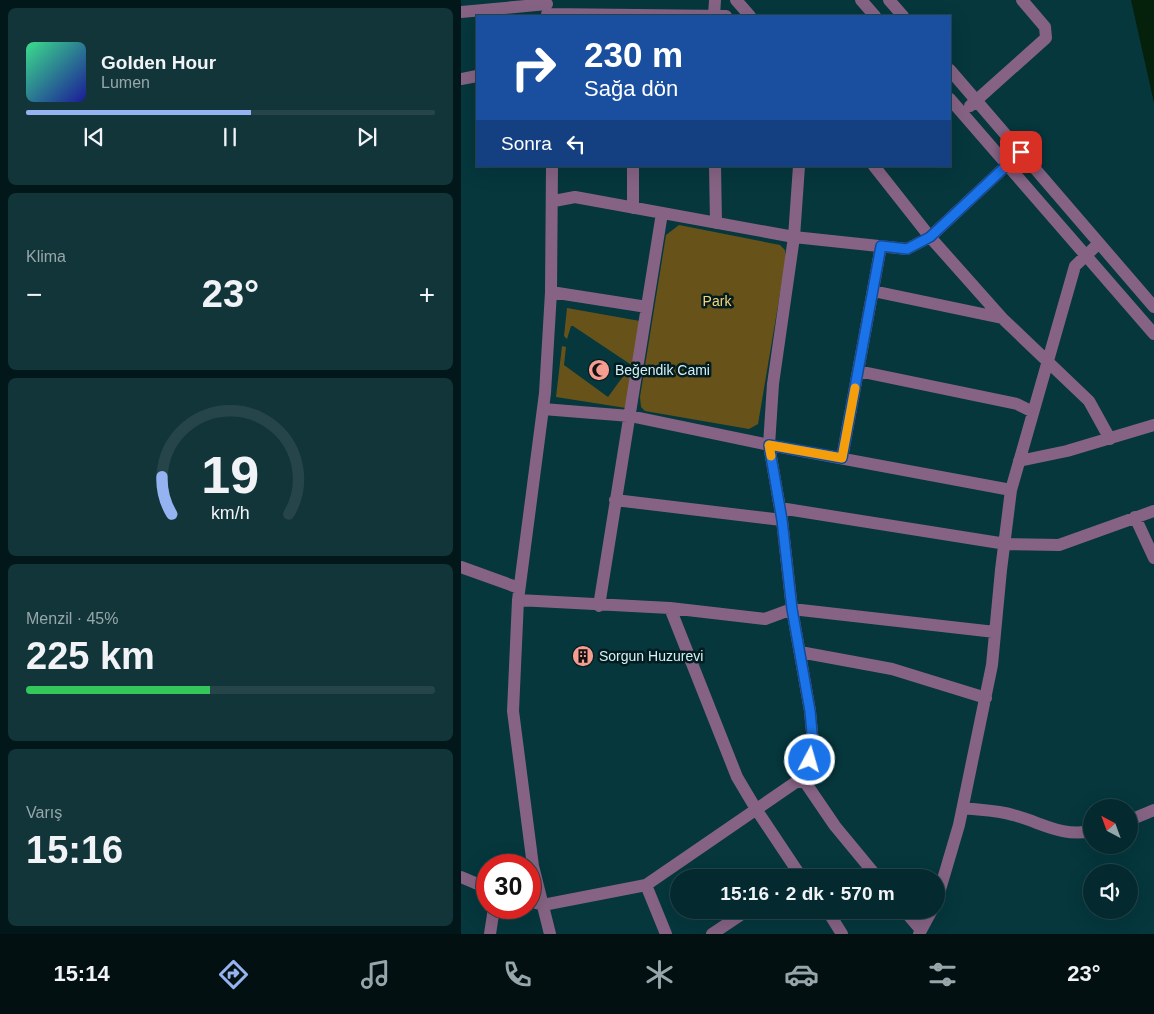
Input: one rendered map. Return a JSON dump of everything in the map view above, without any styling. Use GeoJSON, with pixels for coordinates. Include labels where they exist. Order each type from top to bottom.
{"type":"FeatureCollection","features":[{"type":"Feature","properties":{"kind":"street"},"geometry":{"type":"LineString","coordinates":[[715,0],[718,15]]}},
{"type":"Feature","properties":{"kind":"street"},"geometry":{"type":"LineString","coordinates":[[736,0],[749,15]]}},
{"type":"Feature","properties":{"kind":"street"},"geometry":{"type":"LineString","coordinates":[[861,0],[874,15]]}},
{"type":"Feature","properties":{"kind":"street"},"geometry":{"type":"LineString","coordinates":[[889,0],[902,15]]}},
{"type":"Feature","properties":{"kind":"street"},"geometry":{"type":"LineString","coordinates":[[962,113],[1047,38],[1045,27],[1022,0]]}},
{"type":"Feature","properties":{"kind":"street"},"geometry":{"type":"LineString","coordinates":[[461,12],[547,8],[633,15]]}},
{"type":"Feature","properties":{"kind":"street"},"geometry":{"type":"LineString","coordinates":[[951,71],[1083,227],[1154,307]]}},
{"type":"Feature","properties":{"kind":"street"},"geometry":{"type":"LineString","coordinates":[[461,79],[476,76]]}},
{"type":"Feature","properties":{"kind":"street"},"geometry":{"type":"LineString","coordinates":[[951,100],[1154,334]]}},
{"type":"Feature","properties":{"kind":"street"},"geometry":{"type":"LineString","coordinates":[[554,201],[575,197],[795,237],[907,249],[930,237],[1021,152]]}},
{"type":"Feature","properties":{"kind":"street"},"geometry":{"type":"LineString","coordinates":[[550,934],[533,866],[513,711],[518,594],[543,409],[551,292],[554,201],[553,167]]}},
{"type":"Feature","properties":{"kind":"street"},"geometry":{"type":"LineString","coordinates":[[633,167],[633,208]]}},
{"type":"Feature","properties":{"kind":"street"},"geometry":{"type":"LineString","coordinates":[[715,167],[716,223]]}},
{"type":"Feature","properties":{"kind":"street"},"geometry":{"type":"LineString","coordinates":[[543,905],[646,885],[795,782],[810,760],[813,744],[810,711],[792,609],[781,514],[769,445],[773,384],[795,237],[799,167]]}},
{"type":"Feature","properties":{"kind":"street"},"geometry":{"type":"LineString","coordinates":[[875,167],[930,237],[1002,318],[1089,401],[1110,439]]}},
{"type":"Feature","properties":{"kind":"street"},"geometry":{"type":"LineString","coordinates":[[599,606],[662,213]]}},
{"type":"Feature","properties":{"kind":"street"},"geometry":{"type":"LineString","coordinates":[[1071,238],[1083,227]]}},
{"type":"Feature","properties":{"kind":"street"},"geometry":{"type":"LineString","coordinates":[[945,871],[963,808],[992,665],[1011,490],[1075,266],[1098,244]]}},
{"type":"Feature","properties":{"kind":"street"},"geometry":{"type":"LineString","coordinates":[[842,458],[881,246]]}},
{"type":"Feature","properties":{"kind":"street"},"geometry":{"type":"LineString","coordinates":[[873,291],[1002,318]]}},
{"type":"Feature","properties":{"kind":"street"},"geometry":{"type":"LineString","coordinates":[[551,292],[647,307]]}},
{"type":"Feature","properties":{"kind":"street"},"geometry":{"type":"LineString","coordinates":[[858,371],[1017,404],[1033,412]]}},
{"type":"Feature","properties":{"kind":"street"},"geometry":{"type":"LineString","coordinates":[[543,409],[630,416],[769,445],[1011,490]]}},
{"type":"Feature","properties":{"kind":"street"},"geometry":{"type":"LineString","coordinates":[[1019,461],[1067,452],[1154,425]]}},
{"type":"Feature","properties":{"kind":"street"},"geometry":{"type":"LineString","coordinates":[[615,500],[781,514],[1006,544],[1059,545],[1154,510]]}},
{"type":"Feature","properties":{"kind":"street"},"geometry":{"type":"LineString","coordinates":[[1135,517],[1154,558]]}},
{"type":"Feature","properties":{"kind":"street"},"geometry":{"type":"LineString","coordinates":[[461,567],[518,594],[599,606],[670,608],[765,619],[792,609],[995,632]]}},
{"type":"Feature","properties":{"kind":"street"},"geometry":{"type":"LineString","coordinates":[[670,608],[737,777],[795,869]]}},
{"type":"Feature","properties":{"kind":"street"},"geometry":{"type":"LineString","coordinates":[[800,652],[892,669],[986,698]]}},
{"type":"Feature","properties":{"kind":"street"},"geometry":{"type":"LineString","coordinates":[[795,782],[805,782],[835,826],[870,869]]}},
{"type":"Feature","properties":{"kind":"street"},"geometry":{"type":"LineString","coordinates":[[963,808],[1012,814],[1058,831],[1075,834],[1083,833]]}},
{"type":"Feature","properties":{"kind":"street"},"geometry":{"type":"LineString","coordinates":[[1139,816],[1154,810]]}},
{"type":"Feature","properties":{"kind":"street"},"geometry":{"type":"LineString","coordinates":[[461,877],[476,883]]}},
{"type":"Feature","properties":{"kind":"street"},"geometry":{"type":"LineString","coordinates":[[646,885],[666,934]]}},
{"type":"Feature","properties":{"kind":"street"},"geometry":{"type":"LineString","coordinates":[[490,934],[492,919]]}},
{"type":"Feature","properties":{"kind":"street"},"geometry":{"type":"LineString","coordinates":[[712,934],[734,919]]}},
{"type":"Feature","properties":{"kind":"street"},"geometry":{"type":"LineString","coordinates":[[833,919],[842,934]]}},
{"type":"Feature","properties":{"kind":"street"},"geometry":{"type":"LineString","coordinates":[[911,919],[920,932],[927,919]]}},
{"type":"Feature","properties":{"kind":"green space","name":"Park"},"geometry":{"type":"Polygon","coordinates":[[[679,225],[780,245],[785,250],[786,258],[758,424],[749,429],[645,411],[641,407],[640,397],[666,235],[679,225]]]}},
{"type":"Feature","properties":{"kind":"green space"},"geometry":{"type":"Polygon","coordinates":[[[567,308],[640,321],[633,366],[573,326],[571,326],[567,339],[564,336],[567,308]]]}},
{"type":"Feature","properties":{"kind":"green space"},"geometry":{"type":"Polygon","coordinates":[[[562,346],[566,347],[564,365],[608,397],[627,371],[632,372],[626,408],[556,397],[562,346]]]}},
{"type":"Feature","properties":{"kind":"shaded area"},"geometry":{"type":"Polygon","coordinates":[[[1131,0],[1154,0],[1154,103],[1131,0]]]}},
{"type":"Feature","properties":{"kind":"slow traffic"},"geometry":{"type":"LineString","coordinates":[[771,456],[769,445],[842,458],[855,388]]}},
{"type":"Feature","properties":{"kind":"place","name":"Beğendik Cami"},"geometry":{"type":"Point","coordinates":[599,370]}},
{"type":"Feature","properties":{"kind":"place","name":"Sorgun Huzurevi"},"geometry":{"type":"Point","coordinates":[583,656]}},
{"type":"Feature","properties":{"kind":"route"},"geometry":{"type":"LineString","coordinates":[[810,760],[813,744],[810,711],[792,609],[782,520],[769,445],[842,458],[881,246],[907,249],[930,237],[1021,152]]}}]}
